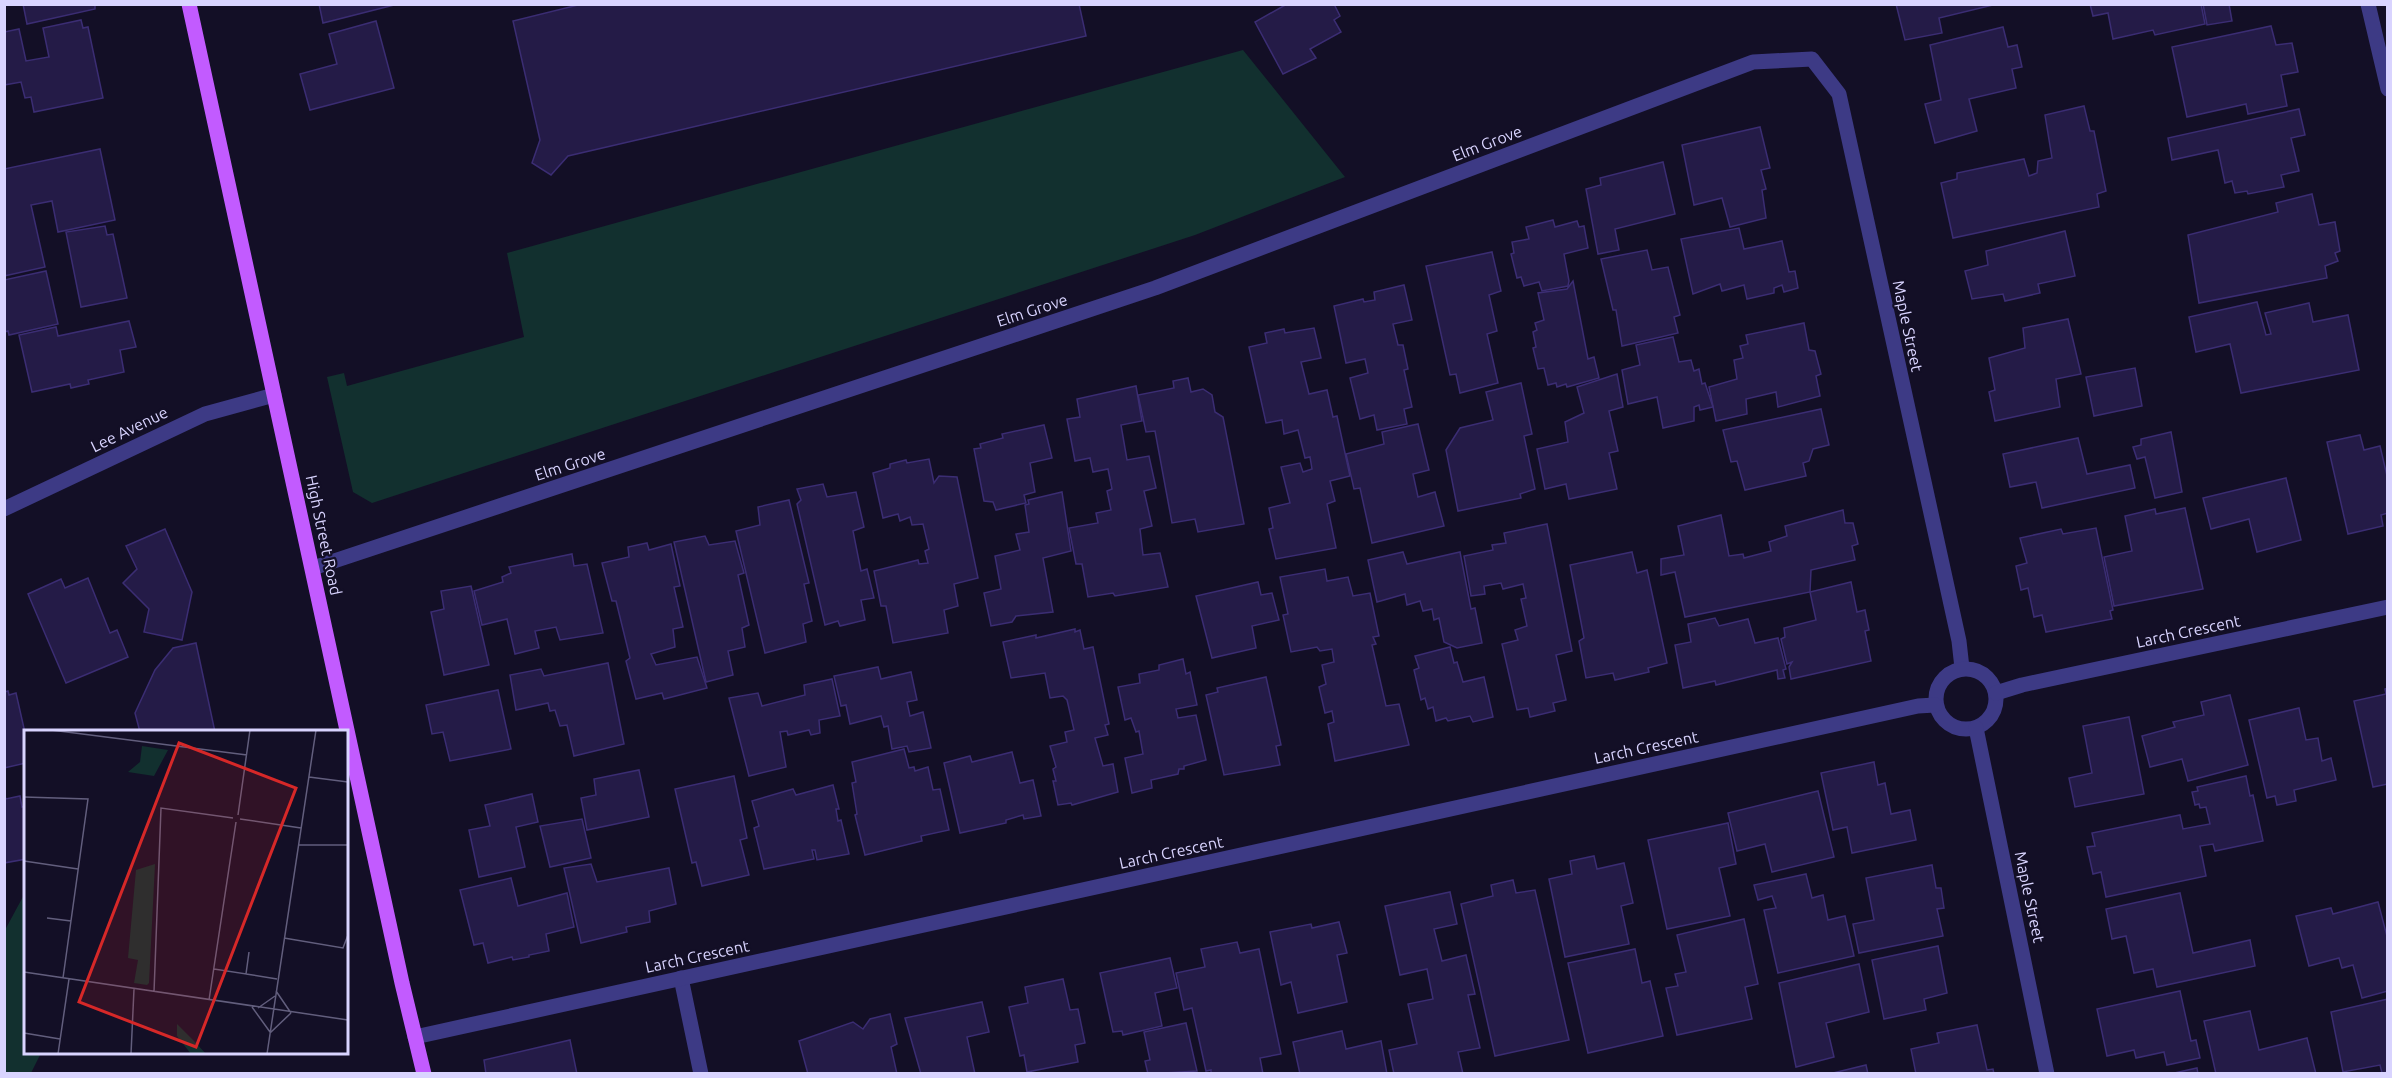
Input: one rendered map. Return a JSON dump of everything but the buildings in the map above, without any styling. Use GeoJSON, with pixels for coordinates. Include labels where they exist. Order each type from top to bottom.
{"type":"FeatureCollection","features":[{"type":"Feature","properties":{"kind":"main road","name":"High Street Road"},"geometry":{"type":"LineString","coordinates":[[189,4],[424,1074]]}},
{"type":"Feature","properties":{"kind":"street"},"geometry":{"type":"LineString","coordinates":[[2368,4],[2388,89]]}},
{"type":"Feature","properties":{"kind":"street","name":"Maple Street"},"geometry":{"type":"LineString","coordinates":[[1753,62],[1812,59],[1839,94],[1959,641],[1962,668]]}},
{"type":"Feature","properties":{"kind":"street","name":"Elm Grove"},"geometry":{"type":"LineString","coordinates":[[313,568],[1155,288],[1753,62]]}},
{"type":"Feature","properties":{"kind":"street","name":"Lee Avenue"},"geometry":{"type":"LineString","coordinates":[[4,509],[205,414],[274,395]]}},
{"type":"Feature","properties":{"kind":"street","name":"Larch Crescent"},"geometry":{"type":"LineString","coordinates":[[1996,693],[2022,685],[2388,607]]}},
{"type":"Feature","properties":{"kind":"street"},"geometry":{"type":"LineString","coordinates":[[1962,668],[1983,673],[1991,681],[1996,693],[1995,711],[1988,720],[1976,728],[1965,729],[1947,723],[1935,705],[1941,681],[1949,673],[1962,668]]}},
{"type":"Feature","properties":{"kind":"street","name":"Larch Crescent"},"geometry":{"type":"LineString","coordinates":[[415,1037],[1918,706],[1935,705]]}},
{"type":"Feature","properties":{"kind":"street","name":"Maple Street"},"geometry":{"type":"LineString","coordinates":[[1976,728],[2047,1074]]}},
{"type":"Feature","properties":{"kind":"street"},"geometry":{"type":"LineString","coordinates":[[681,978],[701,1074]]}},
{"type":"Feature","properties":{"kind":"green space"},"geometry":{"type":"Polygon","coordinates":[[[1243,50],[1345,177],[1195,235],[372,503],[353,492],[327,377],[344,373],[347,386],[524,337],[507,253],[1243,50]]]}},
{"type":"Feature","properties":{"kind":"green space"},"geometry":{"type":"Polygon","coordinates":[[[24,895],[24,1054],[40,1054],[31,1073],[5,1073],[5,930],[24,895]]]}}]}
